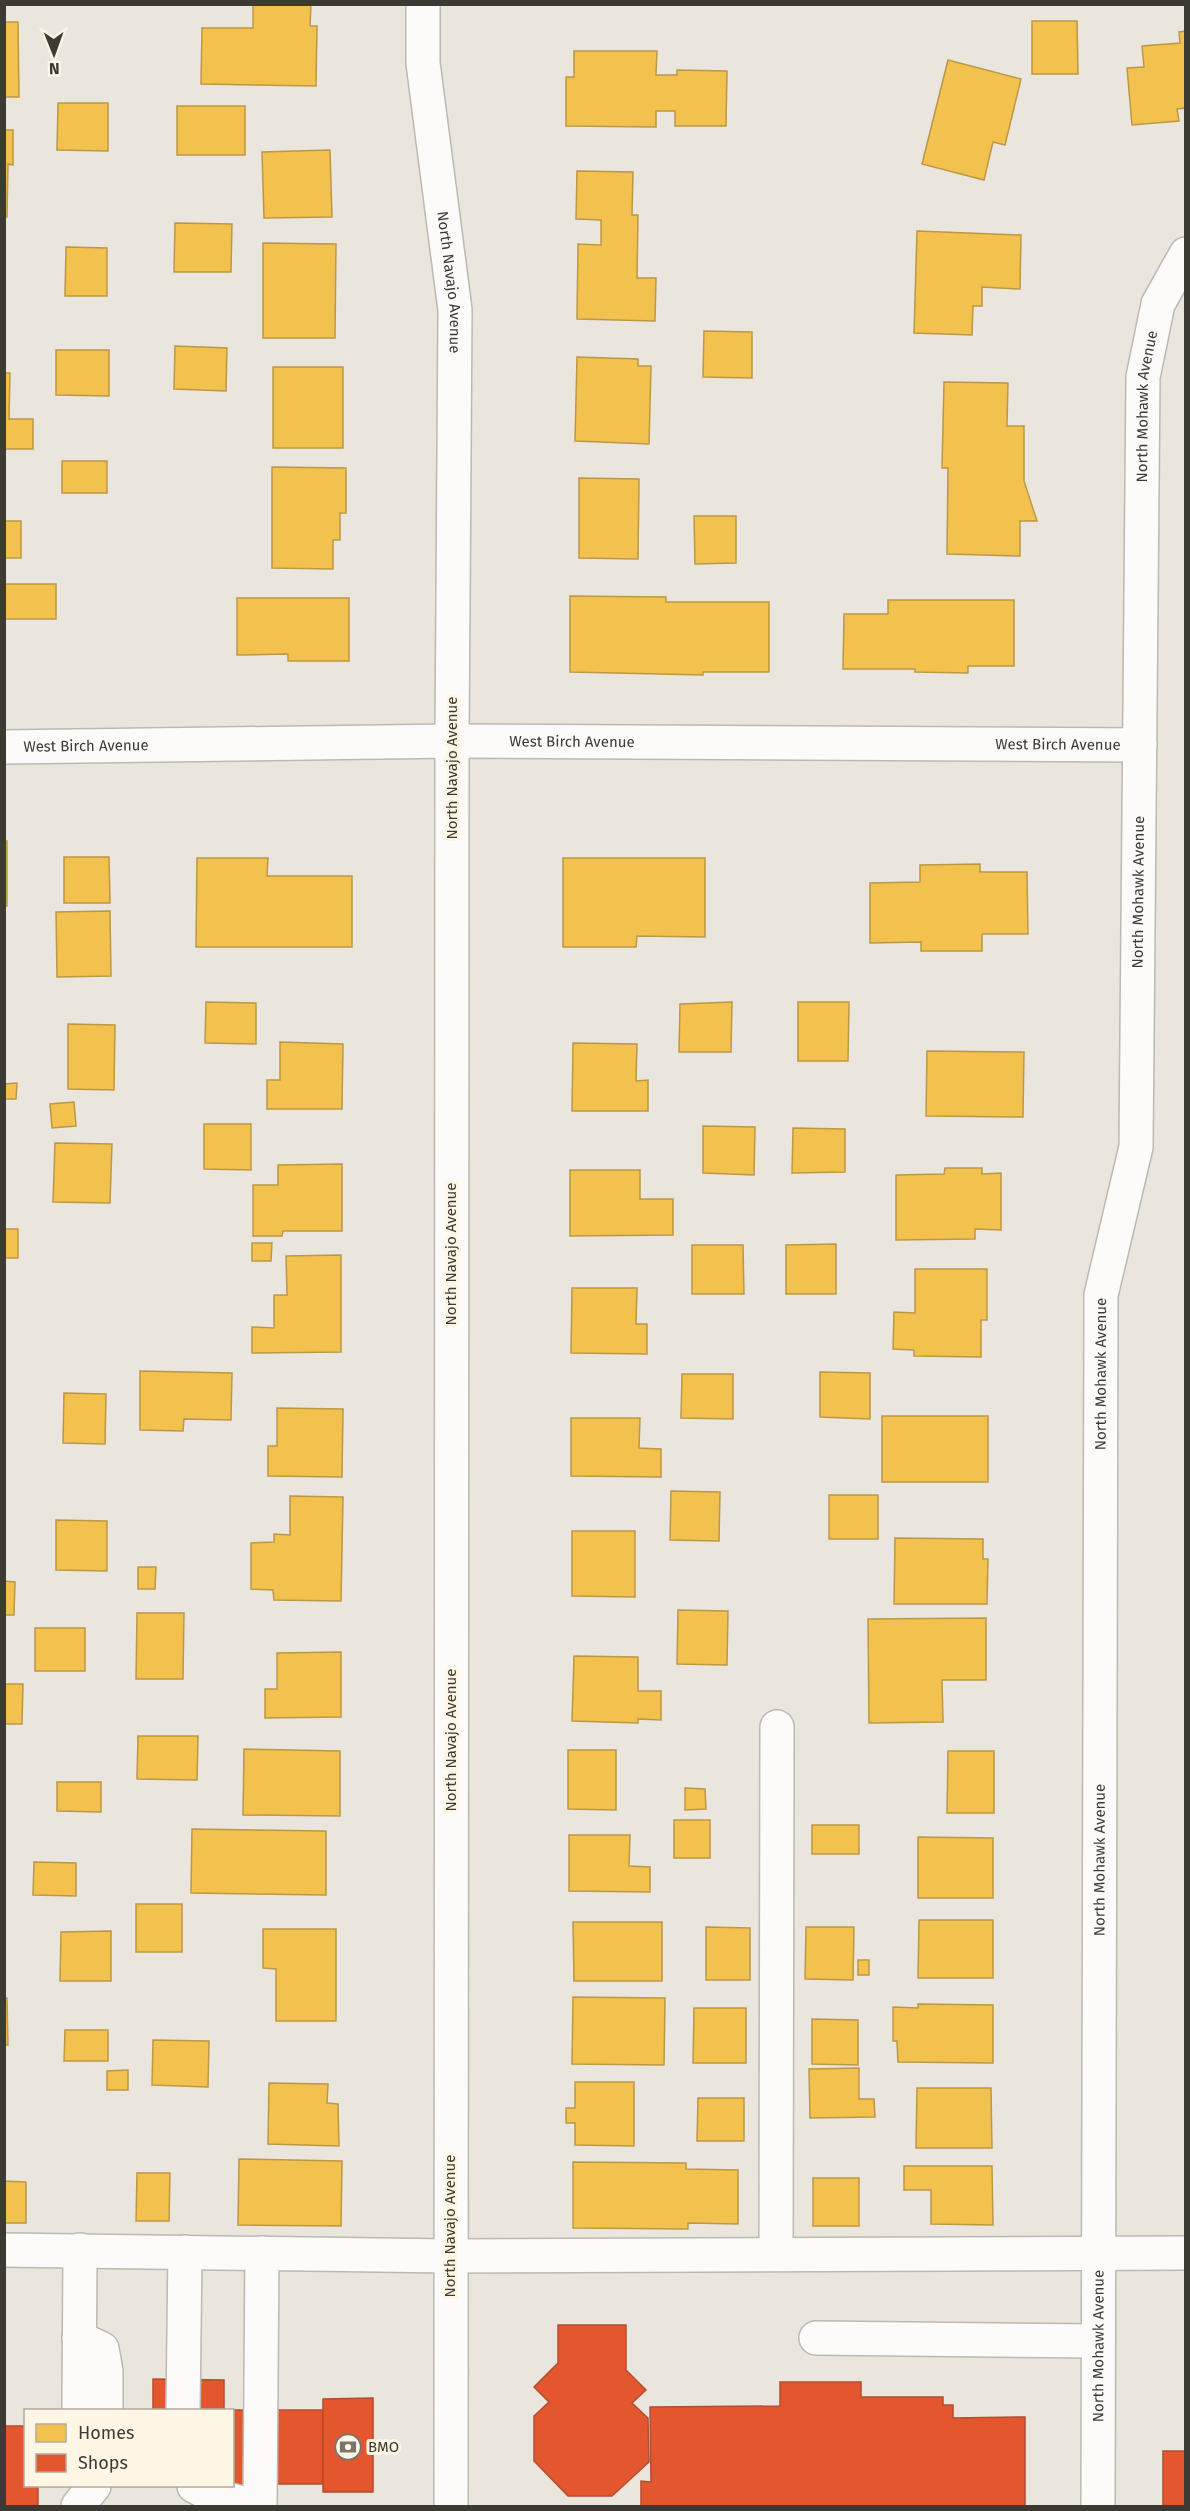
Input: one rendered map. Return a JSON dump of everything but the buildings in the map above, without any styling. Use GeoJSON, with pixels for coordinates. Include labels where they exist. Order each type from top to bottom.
{"type":"FeatureCollection","features":[{"type":"Feature","properties":{"kind":"street","name":"North Navajo Avenue"},"geometry":{"type":"LineString","coordinates":[[423,4],[423,63],[455,310],[452,741],[451,2506]]}},
{"type":"Feature","properties":{"kind":"street","name":"North Mohawk Avenue"},"geometry":{"type":"LineString","coordinates":[[1098,2506],[1101,1295],[1136,1147],[1143,377],[1158,304],[1185,254]]}},
{"type":"Feature","properties":{"kind":"street","name":"West Birch Avenue"},"geometry":{"type":"LineString","coordinates":[[4,747],[452,741],[1140,745]]}},
{"type":"Feature","properties":{"kind":"street"},"geometry":{"type":"LineString","coordinates":[[776,2254],[777,1727]]}},
{"type":"Feature","properties":{"kind":"street"},"geometry":{"type":"LineString","coordinates":[[4,2250],[450,2256],[1185,2253]]}},
{"type":"Feature","properties":{"kind":"street"},"geometry":{"type":"LineString","coordinates":[[79,2409],[80,2250]]}},
{"type":"Feature","properties":{"kind":"street"},"geometry":{"type":"LineString","coordinates":[[183,2409],[185,2252]]}},
{"type":"Feature","properties":{"kind":"street"},"geometry":{"type":"LineString","coordinates":[[196,2487],[211,2495],[257,2506],[262,2253]]}},
{"type":"Feature","properties":{"kind":"street"},"geometry":{"type":"LineString","coordinates":[[79,2338],[102,2349],[106,2371],[106,2409]]}},
{"type":"Feature","properties":{"kind":"street"},"geometry":{"type":"LineString","coordinates":[[816,2338],[1097,2341]]}},
{"type":"Feature","properties":{"kind":"street"},"geometry":{"type":"LineString","coordinates":[[78,2487],[78,2506]]}},
{"type":"Feature","properties":{"kind":"street"},"geometry":{"type":"LineString","coordinates":[[78,2506],[93,2487]]}},
{"type":"Feature","properties":{"kind":"place","name":"BMO"},"geometry":{"type":"Point","coordinates":[348,2447]}}]}
